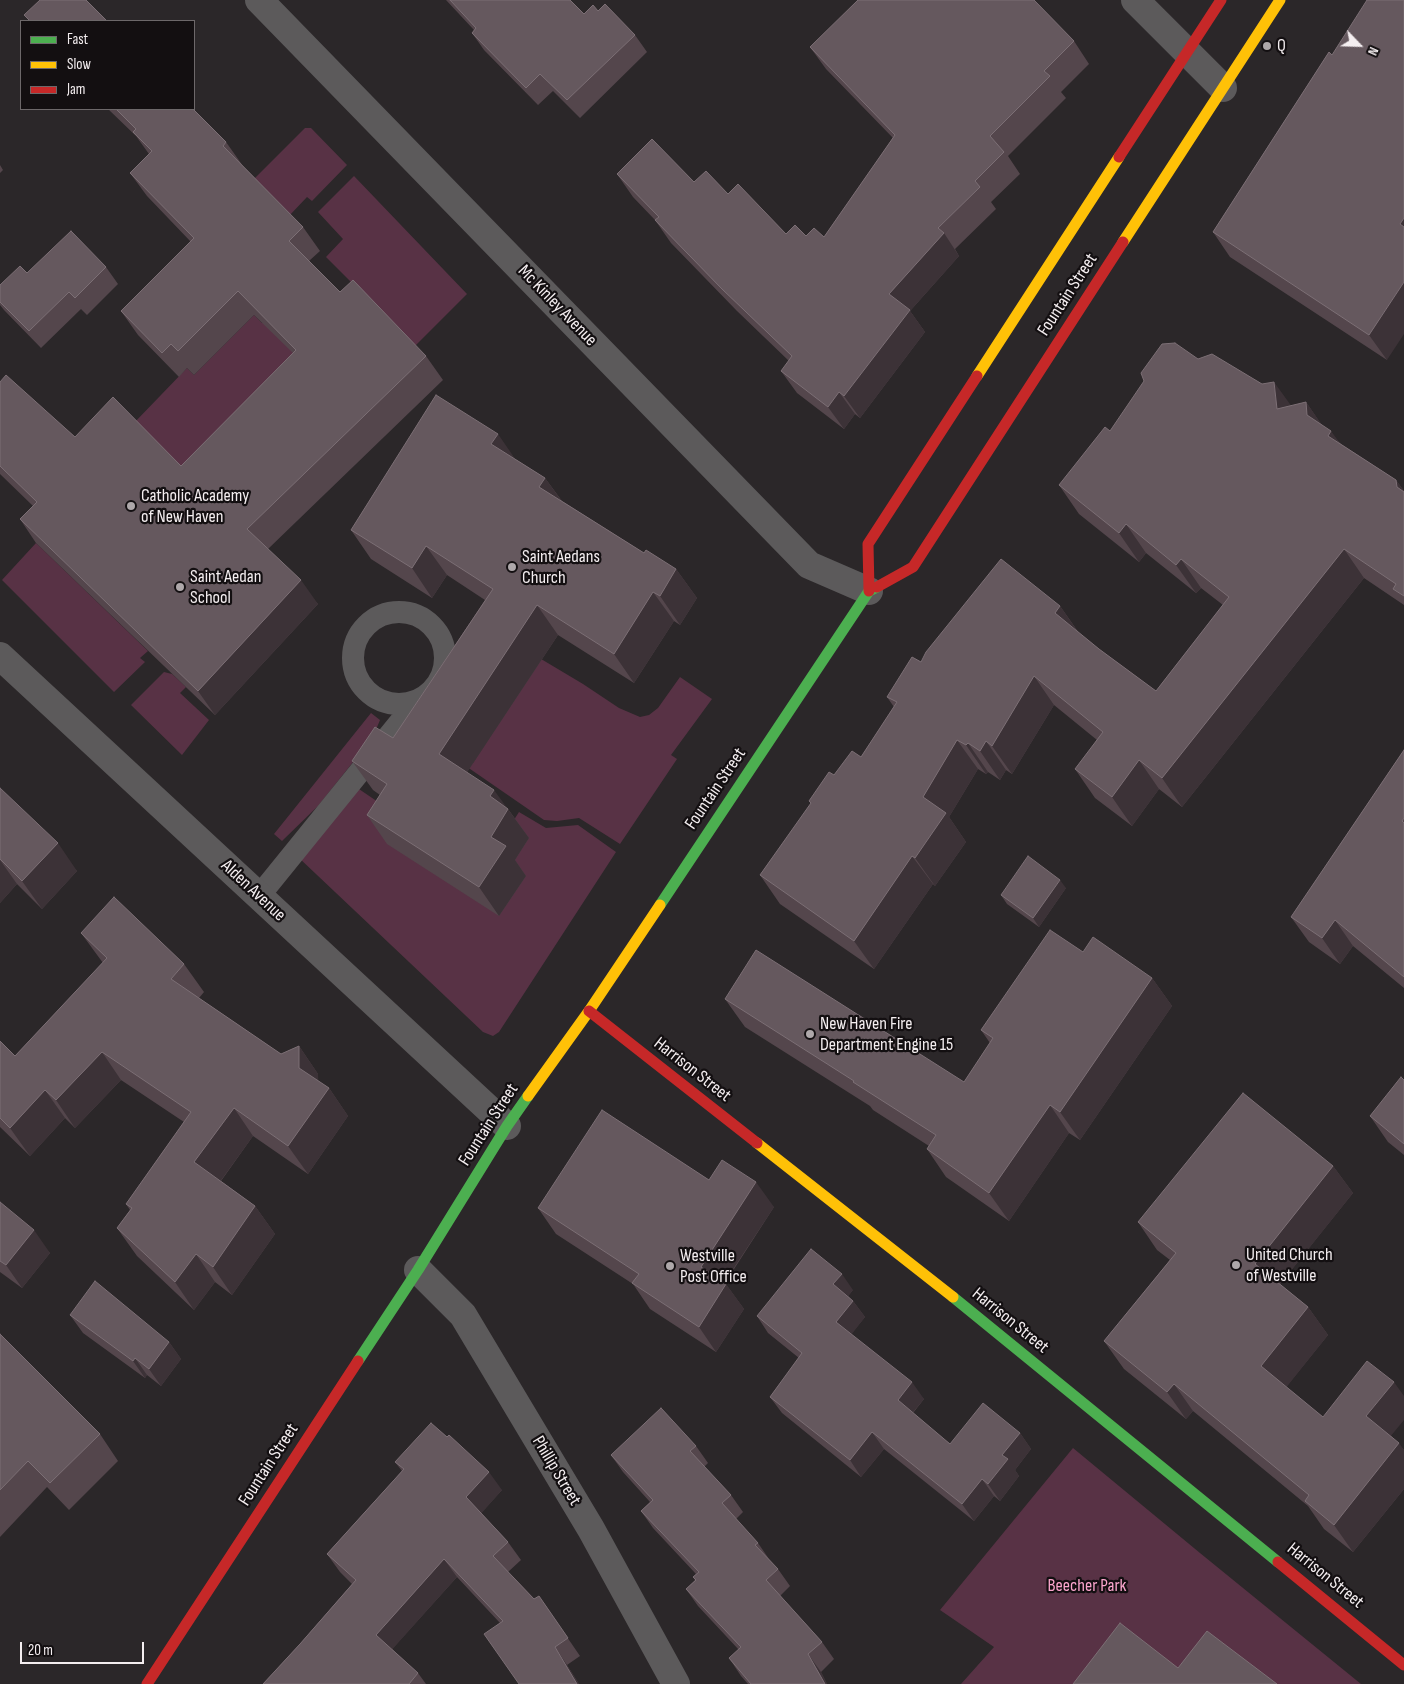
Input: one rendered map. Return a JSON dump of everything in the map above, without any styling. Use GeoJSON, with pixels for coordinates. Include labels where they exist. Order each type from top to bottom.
{"type":"FeatureCollection","features":[{"type":"Feature","properties":{"kind":"main road","name":"Fountain Street"},"geometry":{"type":"LineString","coordinates":[[869,591],[868,544],[1221,0]]}},
{"type":"Feature","properties":{"kind":"main road","name":"Fountain Street"},"geometry":{"type":"LineString","coordinates":[[147,1684],[418,1270],[507,1126],[589,1010],[869,591],[913,567],[1280,0]]}},
{"type":"Feature","properties":{"kind":"main road","name":"Harrison Street"},"geometry":{"type":"LineString","coordinates":[[589,1010],[981,1319],[1404,1664]]}},
{"type":"Feature","properties":{"kind":"street","name":"Mc Kinley Avenue"},"geometry":{"type":"LineString","coordinates":[[259,0],[809,566],[869,591]]}},
{"type":"Feature","properties":{"kind":"street"},"geometry":{"type":"LineString","coordinates":[[1135,0],[1224,88]]}},
{"type":"Feature","properties":{"kind":"street","name":"Alden Avenue"},"geometry":{"type":"LineString","coordinates":[[0,656],[507,1126]]}},
{"type":"Feature","properties":{"kind":"street","name":"Phillip Street"},"geometry":{"type":"LineString","coordinates":[[418,1270],[463,1315],[591,1529],[676,1684]]}},
{"type":"Feature","properties":{"kind":"lane"},"geometry":{"type":"LineString","coordinates":[[259,896],[417,701],[430,693],[439,681],[444,667],[444,652],[440,638],[432,625],[420,616],[406,612],[391,612],[376,617],[363,627],[355,640],[352,656],[357,679],[372,697],[386,703],[402,705],[417,701]]}},
{"type":"Feature","properties":{"kind":"green space"},"geometry":{"type":"Polygon","coordinates":[[[305,128],[311,128],[347,165],[312,201],[307,197],[289,216],[221,212],[305,128]]]}},
{"type":"Feature","properties":{"kind":"green space"},"geometry":{"type":"Polygon","coordinates":[[[354,176],[467,294],[412,349],[251,542],[133,424],[187,368],[194,375],[254,315],[262,323],[363,294],[326,257],[343,239],[318,212],[354,176]]]}},
{"type":"Feature","properties":{"kind":"green space"},"geometry":{"type":"Polygon","coordinates":[[[36,543],[148,651],[140,658],[145,662],[114,692],[2,580],[36,543]]]}},
{"type":"Feature","properties":{"kind":"green space"},"geometry":{"type":"Polygon","coordinates":[[[526,650],[619,708],[640,717],[649,715],[658,708],[680,677],[712,699],[671,755],[677,759],[620,844],[579,818],[557,821],[544,820],[431,742],[473,763],[528,679],[526,650]]]}},
{"type":"Feature","properties":{"kind":"green space"},"geometry":{"type":"Polygon","coordinates":[[[164,672],[172,674],[186,687],[180,693],[209,720],[182,755],[131,705],[164,672]]]}},
{"type":"Feature","properties":{"kind":"green space"},"geometry":{"type":"Polygon","coordinates":[[[371,713],[380,720],[373,737],[318,806],[282,841],[274,834],[371,713]]]}},
{"type":"Feature","properties":{"kind":"green space"},"geometry":{"type":"Polygon","coordinates":[[[356,787],[403,819],[512,866],[510,826],[519,812],[546,828],[578,825],[616,852],[499,1032],[493,1036],[483,1032],[298,857],[356,787]]]}},
{"type":"Feature","properties":{"kind":"green space","name":"Beecher Park"},"geometry":{"type":"Polygon","coordinates":[[[1073,1448],[1361,1684],[961,1684],[994,1647],[940,1610],[1073,1448]]]}},
{"type":"Feature","properties":{"kind":"building"},"geometry":{"type":"Polygon","coordinates":[[[40,0],[86,0],[106,20],[29,20],[24,15],[40,0]]]}},
{"type":"Feature","properties":{"kind":"building"},"geometry":{"type":"Polygon","coordinates":[[[450,0],[570,0],[584,14],[593,5],[598,11],[605,4],[635,35],[567,100],[540,74],[526,88],[472,33],[476,28],[450,0]]]}},
{"type":"Feature","properties":{"kind":"building"},"geometry":{"type":"Polygon","coordinates":[[[858,0],[1034,0],[1074,41],[1044,71],[1050,76],[990,136],[1004,152],[975,181],[980,187],[938,228],[944,233],[889,294],[910,310],[844,396],[839,392],[828,407],[781,371],[792,356],[722,289],[655,220],[659,217],[617,174],[652,139],[694,182],[706,171],[728,194],[738,184],[786,234],[795,225],[806,236],[814,228],[824,237],[895,135],[810,47],[858,0]]]}},
{"type":"Feature","properties":{"kind":"building"},"geometry":{"type":"Polygon","coordinates":[[[1367,0],[1404,0],[1404,218],[1400,224],[1404,227],[1404,282],[1369,335],[1213,232],[1329,52],[1332,55],[1367,0]]]}},
{"type":"Feature","properties":{"kind":"building"},"geometry":{"type":"Polygon","coordinates":[[[117,110],[194,110],[226,142],[223,146],[303,227],[289,241],[340,292],[353,280],[426,356],[247,529],[301,580],[198,691],[20,519],[37,502],[0,466],[0,382],[6,375],[75,437],[113,397],[181,466],[296,350],[238,291],[178,351],[171,344],[162,353],[121,311],[194,238],[130,173],[152,151],[133,132],[136,129],[117,110]]]}},
{"type":"Feature","properties":{"kind":"building"},"geometry":{"type":"Polygon","coordinates":[[[71,231],[106,267],[75,298],[69,292],[29,331],[0,302],[0,285],[20,266],[27,273],[71,231]]]}},
{"type":"Feature","properties":{"kind":"building"},"geometry":{"type":"Polygon","coordinates":[[[1175,343],[1198,359],[1212,354],[1262,384],[1274,382],[1277,409],[1306,402],[1307,415],[1331,431],[1328,436],[1396,480],[1397,487],[1404,492],[1404,596],[1393,589],[1396,584],[1344,549],[1162,778],[1139,760],[1112,797],[1075,769],[1103,732],[1034,676],[992,746],[986,741],[980,751],[968,743],[966,745],[957,740],[923,797],[946,813],[915,858],[912,856],[854,941],[760,875],[811,803],[809,801],[829,772],[834,775],[852,751],[861,757],[897,702],[887,697],[912,657],[921,662],[926,652],[1001,559],[1060,606],[1055,613],[1099,649],[1156,691],[1229,597],[1181,559],[1176,565],[1126,524],[1119,533],[1059,485],[1105,427],[1110,431],[1144,381],[1141,373],[1162,344],[1175,343]]]}},
{"type":"Feature","properties":{"kind":"building"},"geometry":{"type":"Polygon","coordinates":[[[436,395],[498,434],[491,444],[545,478],[539,487],[644,553],[646,550],[676,569],[660,596],[653,592],[614,654],[537,605],[439,754],[494,790],[490,796],[508,809],[491,837],[506,846],[479,887],[367,815],[387,784],[352,761],[375,727],[393,738],[493,589],[426,546],[412,568],[351,530],[436,395]]]}},
{"type":"Feature","properties":{"kind":"building"},"geometry":{"type":"Polygon","coordinates":[[[1404,750],[1404,818],[1402,821],[1404,823],[1404,977],[1335,920],[1322,938],[1291,917],[1404,750]]]}},
{"type":"Feature","properties":{"kind":"building"},"geometry":{"type":"Polygon","coordinates":[[[0,788],[58,843],[22,881],[0,859],[0,788]]]}},
{"type":"Feature","properties":{"kind":"building"},"geometry":{"type":"Polygon","coordinates":[[[1028,856],[1060,880],[1033,918],[1001,895],[1028,856]]]}},
{"type":"Feature","properties":{"kind":"building"},"geometry":{"type":"Polygon","coordinates":[[[114,897],[184,964],[171,979],[281,1054],[299,1046],[299,1068],[329,1088],[288,1146],[234,1108],[194,1162],[255,1206],[213,1267],[196,1254],[175,1282],[117,1228],[132,1208],[126,1204],[191,1112],[102,1052],[56,1100],[45,1090],[10,1128],[0,1118],[0,1041],[15,1056],[107,958],[81,933],[114,897]]]}},
{"type":"Feature","properties":{"kind":"building"},"geometry":{"type":"Polygon","coordinates":[[[1050,930],[1083,952],[1093,937],[1152,978],[1060,1112],[1050,1105],[989,1193],[927,1149],[936,1135],[725,999],[756,950],[964,1082],[993,1038],[981,1030],[1050,930]]]}},
{"type":"Feature","properties":{"kind":"building"},"geometry":{"type":"Polygon","coordinates":[[[1401,1077],[1404,1080],[1404,1144],[1370,1116],[1401,1077]]]}},
{"type":"Feature","properties":{"kind":"building"},"geometry":{"type":"Polygon","coordinates":[[[1243,1093],[1333,1166],[1255,1264],[1308,1307],[1261,1366],[1323,1417],[1367,1361],[1394,1382],[1366,1416],[1399,1443],[1334,1525],[1305,1501],[1309,1495],[1174,1384],[1167,1392],[1104,1341],[1176,1253],[1138,1222],[1243,1093]]]}},
{"type":"Feature","properties":{"kind":"building","name":"Westville Post Office"},"geometry":{"type":"Polygon","coordinates":[[[602,1110],[709,1180],[722,1160],[756,1182],[701,1267],[726,1284],[699,1327],[632,1283],[639,1274],[538,1208],[602,1110]]]}},
{"type":"Feature","properties":{"kind":"building"},"geometry":{"type":"Polygon","coordinates":[[[0,1202],[34,1230],[6,1265],[0,1261],[0,1202]]]}},
{"type":"Feature","properties":{"kind":"building"},"geometry":{"type":"Polygon","coordinates":[[[811,1249],[842,1274],[833,1284],[853,1301],[836,1322],[912,1382],[898,1400],[950,1444],[983,1403],[1020,1433],[1002,1455],[1008,1459],[988,1484],[982,1479],[962,1504],[872,1432],[850,1460],[770,1397],[802,1353],[757,1316],[811,1249]]]}},
{"type":"Feature","properties":{"kind":"building"},"geometry":{"type":"Polygon","coordinates":[[[95,1281],[169,1342],[149,1369],[135,1358],[133,1361],[70,1315],[95,1281]]]}},
{"type":"Feature","properties":{"kind":"building"},"geometry":{"type":"Polygon","coordinates":[[[0,1334],[100,1434],[50,1483],[28,1461],[0,1490],[0,1334]]]}},
{"type":"Feature","properties":{"kind":"building"},"geometry":{"type":"Polygon","coordinates":[[[661,1408],[696,1446],[690,1451],[731,1495],[722,1503],[758,1543],[755,1545],[778,1569],[766,1580],[822,1642],[808,1654],[825,1684],[751,1684],[729,1658],[741,1647],[686,1589],[696,1580],[693,1577],[699,1572],[641,1511],[653,1500],[611,1455],[661,1408]]]}},
{"type":"Feature","properties":{"kind":"building"},"geometry":{"type":"Polygon","coordinates":[[[431,1423],[447,1437],[449,1435],[489,1472],[466,1497],[508,1542],[493,1556],[534,1599],[539,1596],[568,1638],[555,1647],[577,1684],[519,1684],[484,1634],[503,1621],[444,1559],[376,1635],[418,1673],[409,1684],[263,1684],[356,1580],[327,1554],[404,1469],[395,1462],[431,1423]]]}},
{"type":"Feature","properties":{"kind":"building"},"geometry":{"type":"Polygon","coordinates":[[[1120,1623],[1178,1668],[1207,1631],[1277,1684],[1073,1684],[1120,1623]]]}},
{"type":"Feature","properties":{"kind":"traffic: fast"},"geometry":{"type":"LineString","coordinates":[[660,905],[869,591],[877,587]]}},
{"type":"Feature","properties":{"kind":"traffic: fast"},"geometry":{"type":"LineString","coordinates":[[358,1361],[528,1096]]}},
{"type":"Feature","properties":{"kind":"traffic: fast"},"geometry":{"type":"LineString","coordinates":[[953,1297],[1278,1562]]}},
{"type":"Feature","properties":{"kind":"traffic: slow"},"geometry":{"type":"LineString","coordinates":[[1123,242],[1280,0]]}},
{"type":"Feature","properties":{"kind":"traffic: slow"},"geometry":{"type":"LineString","coordinates":[[977,376],[1119,157]]}},
{"type":"Feature","properties":{"kind":"traffic: slow"},"geometry":{"type":"LineString","coordinates":[[528,1096],[589,1011],[660,905]]}},
{"type":"Feature","properties":{"kind":"traffic: slow"},"geometry":{"type":"LineString","coordinates":[[757,1143],[953,1297]]}},
{"type":"Feature","properties":{"kind":"traffic: jam"},"geometry":{"type":"LineString","coordinates":[[1119,157],[1221,0]]}},
{"type":"Feature","properties":{"kind":"traffic: jam"},"geometry":{"type":"LineString","coordinates":[[877,587],[913,567],[1123,242]]}},
{"type":"Feature","properties":{"kind":"traffic: jam"},"geometry":{"type":"LineString","coordinates":[[869,591],[868,544],[977,376]]}},
{"type":"Feature","properties":{"kind":"traffic: jam"},"geometry":{"type":"LineString","coordinates":[[589,1011],[757,1143]]}},
{"type":"Feature","properties":{"kind":"traffic: jam"},"geometry":{"type":"LineString","coordinates":[[147,1684],[358,1361]]}},
{"type":"Feature","properties":{"kind":"traffic: jam"},"geometry":{"type":"LineString","coordinates":[[1278,1562],[1404,1665]]}},
{"type":"Feature","properties":{"kind":"place","name":"Q"},"geometry":{"type":"Point","coordinates":[1267,46]}},
{"type":"Feature","properties":{"kind":"place","name":"Catholic Academy of New Haven"},"geometry":{"type":"Point","coordinates":[131,506]}},
{"type":"Feature","properties":{"kind":"place","name":"Saint Aedans Church"},"geometry":{"type":"Point","coordinates":[512,567]}},
{"type":"Feature","properties":{"kind":"place","name":"Saint Aedan School"},"geometry":{"type":"Point","coordinates":[180,587]}},
{"type":"Feature","properties":{"kind":"place","name":"New Haven Fire Department Engine 15"},"geometry":{"type":"Point","coordinates":[810,1034]}},
{"type":"Feature","properties":{"kind":"place","name":"United Church of Westville"},"geometry":{"type":"Point","coordinates":[1236,1265]}},
{"type":"Feature","properties":{"kind":"place","name":"Westville Post Office"},"geometry":{"type":"Point","coordinates":[670,1266]}}]}
